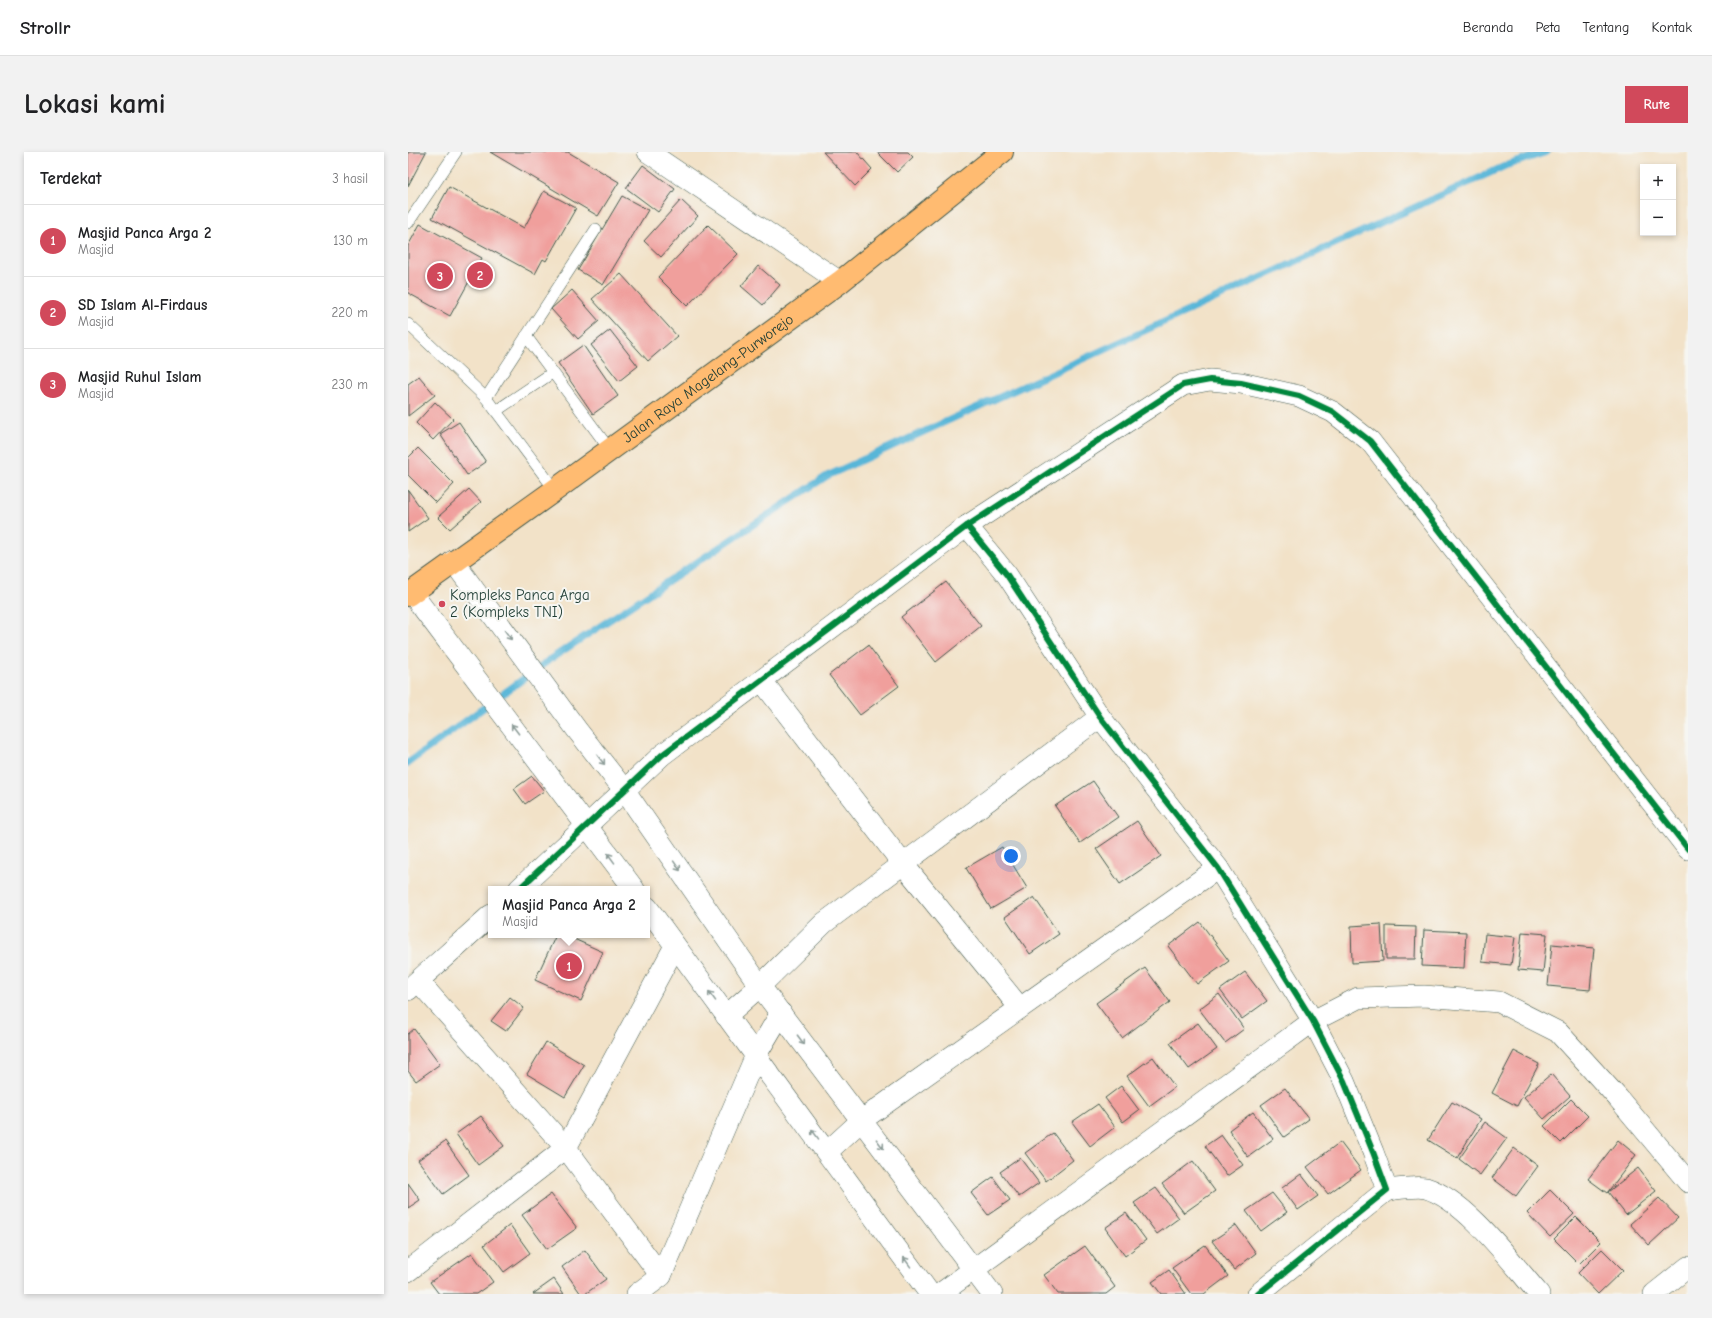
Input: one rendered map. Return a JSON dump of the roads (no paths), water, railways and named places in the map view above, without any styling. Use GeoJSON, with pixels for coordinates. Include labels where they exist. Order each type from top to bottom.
{"type":"FeatureCollection","features":[{"type":"Feature","properties":{"kind":"main road","name":"Jalan Raya Magelang-Purworejo"},"geometry":{"type":"LineString","coordinates":[[410,594],[840,282],[1002,152]]}},
{"type":"Feature","properties":{"kind":"street"},"geometry":{"type":"LineString","coordinates":[[648,152],[840,282]]}},
{"type":"Feature","properties":{"kind":"street"},"geometry":{"type":"LineString","coordinates":[[522,886],[662,755],[968,526],[1183,385],[1210,380],[1241,383],[1299,396],[1333,412],[1370,441],[1688,850]]}},
{"type":"Feature","properties":{"kind":"street"},"geometry":{"type":"LineString","coordinates":[[968,526],[1007,575],[1100,717],[1218,868],[1313,1021],[1344,1081],[1387,1190]]}},
{"type":"Feature","properties":{"kind":"street"},"geometry":{"type":"LineString","coordinates":[[453,562],[477,592],[577,730],[625,791],[760,986],[992,1294]]}},
{"type":"Feature","properties":{"kind":"street"},"geometry":{"type":"LineString","coordinates":[[410,594],[434,622],[632,886]]}},
{"type":"Feature","properties":{"kind":"street"},"geometry":{"type":"LineString","coordinates":[[762,681],[902,864],[1020,1008]]}},
{"type":"Feature","properties":{"kind":"street"},"geometry":{"type":"LineString","coordinates":[[726,1016],[760,986],[824,923],[1100,717]]}},
{"type":"Feature","properties":{"kind":"street"},"geometry":{"type":"LineString","coordinates":[[827,1152],[862,1120],[1218,868]]}},
{"type":"Feature","properties":{"kind":"street"},"geometry":{"type":"LineString","coordinates":[[650,911],[930,1294]]}},
{"type":"Feature","properties":{"kind":"street"},"geometry":{"type":"LineString","coordinates":[[488,918],[413,986],[566,1148],[661,1276]]}},
{"type":"Feature","properties":{"kind":"street"},"geometry":{"type":"LineString","coordinates":[[408,1270],[566,1148],[675,946]]}},
{"type":"Feature","properties":{"kind":"street"},"geometry":{"type":"LineString","coordinates":[[940,1294],[1313,1021],[1358,998],[1424,996],[1499,1002],[1558,1032],[1618,1098],[1688,1182]]}},
{"type":"Feature","properties":{"kind":"street"},"geometry":{"type":"LineString","coordinates":[[637,1294],[661,1276],[756,1056],[781,1013]]}},
{"type":"Feature","properties":{"kind":"street"},"geometry":{"type":"LineString","coordinates":[[1258,1294],[1387,1190],[1425,1188],[1452,1202],[1481,1227],[1539,1294]]}},
{"type":"Feature","properties":{"kind":"street"},"geometry":{"type":"LineString","coordinates":[[1654,1294],[1688,1267]]}},
{"type":"Feature","properties":{"kind":"lane"},"geometry":{"type":"LineString","coordinates":[[408,223],[456,152]]}},
{"type":"Feature","properties":{"kind":"lane"},"geometry":{"type":"LineString","coordinates":[[486,398],[596,229]]}},
{"type":"Feature","properties":{"kind":"lane"},"geometry":{"type":"LineString","coordinates":[[408,324],[486,398],[555,490]]}},
{"type":"Feature","properties":{"kind":"lane"},"geometry":{"type":"LineString","coordinates":[[526,336],[610,450]]}},
{"type":"Feature","properties":{"kind":"lane"},"geometry":{"type":"LineString","coordinates":[[496,411],[552,372]]}},
{"type":"Feature","properties":{"kind":"waterway"},"geometry":{"type":"LineString","coordinates":[[408,763],[552,658],[827,476],[1505,166],[1547,152]]}},
{"type":"Feature","properties":{"kind":"place","name":"SD Islam Al-Firdaus"},"geometry":{"type":"Point","coordinates":[480,275]}},
{"type":"Feature","properties":{"kind":"place","name":"Masjid Ruhul Islam"},"geometry":{"type":"Point","coordinates":[440,276]}},
{"type":"Feature","properties":{"kind":"place","name":"Kompleks Panca Arga 2 (Kompleks TNI)"},"geometry":{"type":"Point","coordinates":[442,604]}},
{"type":"Feature","properties":{"kind":"place","name":"Masjid Panca Arga 2"},"geometry":{"type":"Point","coordinates":[569,966]}}]}
